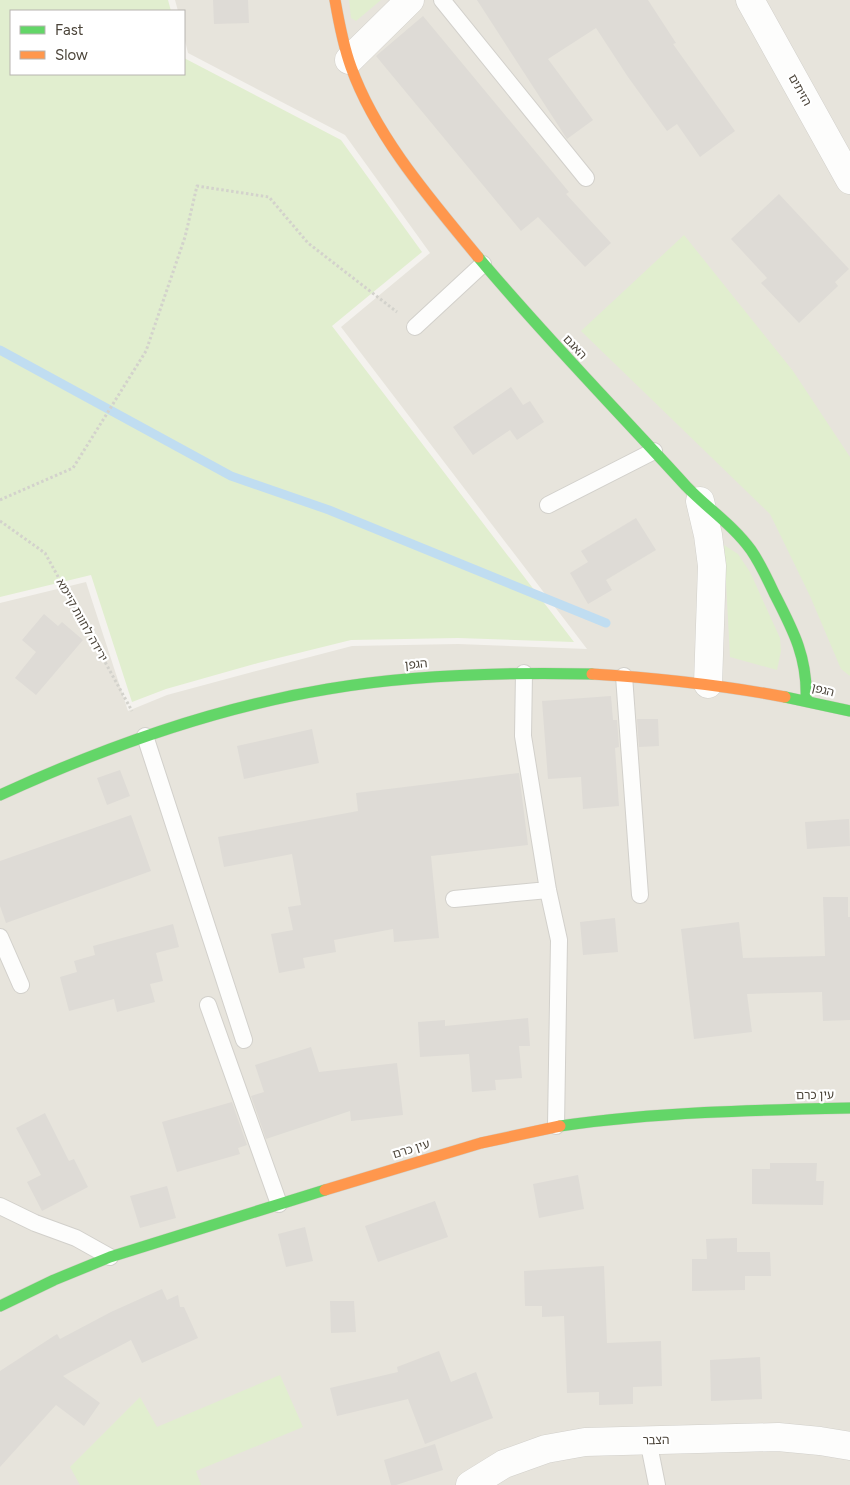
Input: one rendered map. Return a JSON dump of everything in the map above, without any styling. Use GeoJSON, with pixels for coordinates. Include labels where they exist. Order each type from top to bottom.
{"type":"FeatureCollection","features":[{"type":"Feature","properties":{"kind":"street","name":"האגם"},"geometry":{"type":"LineString","coordinates":[[335,0],[341,33],[360,89],[385,134],[425,192],[483,264],[553,344],[700,500],[738,534],[750,548],[763,568],[795,632],[806,672],[806,700]]}},
{"type":"Feature","properties":{"kind":"street"},"geometry":{"type":"LineString","coordinates":[[349,60],[410,0]]}},
{"type":"Feature","properties":{"kind":"street","name":"הזיתים"},"geometry":{"type":"LineString","coordinates":[[750,0],[850,180]]}},
{"type":"Feature","properties":{"kind":"street"},"geometry":{"type":"LineString","coordinates":[[700,500],[707,528],[712,566],[708,684]]}},
{"type":"Feature","properties":{"kind":"street","name":"הגפן"},"geometry":{"type":"LineString","coordinates":[[0,795],[72,763],[145,736],[214,714],[320,690],[406,679],[493,673],[580,673],[624,676],[708,684],[806,700],[850,711]]}},
{"type":"Feature","properties":{"kind":"street","name":"עין כרם"},"geometry":{"type":"LineString","coordinates":[[0,1306],[29,1290],[110,1257],[488,1141],[556,1126],[653,1114],[850,1108]]}},
{"type":"Feature","properties":{"kind":"street","name":"הצבר"},"geometry":{"type":"LineString","coordinates":[[470,1485],[504,1464],[546,1449],[585,1442],[778,1437],[820,1440],[850,1446]]}},
{"type":"Feature","properties":{"kind":"lane"},"geometry":{"type":"LineString","coordinates":[[442,0],[586,178]]}},
{"type":"Feature","properties":{"kind":"lane"},"geometry":{"type":"LineString","coordinates":[[415,327],[483,264]]}},
{"type":"Feature","properties":{"kind":"lane"},"geometry":{"type":"LineString","coordinates":[[548,505],[654,451]]}},
{"type":"Feature","properties":{"kind":"lane"},"geometry":{"type":"LineString","coordinates":[[524,673],[523,736],[548,890],[559,940],[556,1126]]}},
{"type":"Feature","properties":{"kind":"lane"},"geometry":{"type":"LineString","coordinates":[[624,676],[640,895]]}},
{"type":"Feature","properties":{"kind":"lane"},"geometry":{"type":"LineString","coordinates":[[145,736],[244,1040]]}},
{"type":"Feature","properties":{"kind":"lane"},"geometry":{"type":"LineString","coordinates":[[454,899],[548,890]]}},
{"type":"Feature","properties":{"kind":"lane"},"geometry":{"type":"LineString","coordinates":[[0,937],[21,986]]}},
{"type":"Feature","properties":{"kind":"lane"},"geometry":{"type":"LineString","coordinates":[[208,1005],[279,1204]]}},
{"type":"Feature","properties":{"kind":"lane"},"geometry":{"type":"LineString","coordinates":[[0,1206],[35,1223],[76,1238],[110,1257]]}},
{"type":"Feature","properties":{"kind":"lane"},"geometry":{"type":"LineString","coordinates":[[648,1440],[657,1485]]}},
{"type":"Feature","properties":{"kind":"path"},"geometry":{"type":"LineString","coordinates":[[0,500],[73,468],[146,351],[185,237],[197,186],[269,197],[308,243],[415,327]]}},
{"type":"Feature","properties":{"kind":"path","name":"ירידה לחוות קיימא"},"geometry":{"type":"LineString","coordinates":[[0,521],[45,553],[145,736]]}},
{"type":"Feature","properties":{"kind":"shaded area"},"geometry":{"type":"Polygon","coordinates":[[[175,0],[850,0],[850,1485],[0,1485],[0,603],[86,582],[128,711],[167,695],[352,646],[458,644],[587,649],[341,327],[430,253],[345,135],[188,53],[185,41],[185,10],[178,10],[175,0]]]}},
{"type":"Feature","properties":{"kind":"green space"},"geometry":{"type":"Polygon","coordinates":[[[0,0],[168,0],[171,10],[10,10],[10,75],[185,75],[185,59],[341,140],[422,252],[332,326],[574,642],[458,638],[351,640],[258,663],[166,689],[132,702],[91,575],[0,597],[0,0]]]}},
{"type":"Feature","properties":{"kind":"green space"},"geometry":{"type":"Polygon","coordinates":[[[349,0],[381,0],[356,21],[351,18],[349,0]]]}},
{"type":"Feature","properties":{"kind":"green space"},"geometry":{"type":"Polygon","coordinates":[[[684,235],[793,371],[850,457],[850,676],[841,669],[810,596],[770,514],[581,331],[684,235]]]}},
{"type":"Feature","properties":{"kind":"green space"},"geometry":{"type":"Polygon","coordinates":[[[724,545],[738,554],[750,572],[780,638],[781,651],[777,670],[730,657],[724,545]]]}},
{"type":"Feature","properties":{"kind":"green space"},"geometry":{"type":"Polygon","coordinates":[[[280,1375],[303,1427],[196,1471],[201,1485],[80,1485],[70,1467],[140,1397],[157,1427],[280,1375]]]}},
{"type":"Feature","properties":{"kind":"building"},"geometry":{"type":"Polygon","coordinates":[[[213,0],[248,0],[249,23],[214,24],[213,0]]]}},
{"type":"Feature","properties":{"kind":"building"},"geometry":{"type":"Polygon","coordinates":[[[477,0],[648,0],[676,43],[673,44],[735,131],[700,157],[677,124],[667,131],[596,28],[548,59],[593,120],[567,139],[477,0]]]}},
{"type":"Feature","properties":{"kind":"building"},"geometry":{"type":"Polygon","coordinates":[[[423,16],[569,192],[566,194],[611,243],[585,267],[538,217],[521,231],[376,56],[423,16]]]}},
{"type":"Feature","properties":{"kind":"building"},"geometry":{"type":"Polygon","coordinates":[[[779,194],[849,269],[835,282],[838,286],[799,323],[761,283],[767,278],[731,239],[779,194]]]}},
{"type":"Feature","properties":{"kind":"building"},"geometry":{"type":"Polygon","coordinates":[[[511,387],[523,405],[530,401],[544,422],[517,440],[510,430],[473,455],[453,427],[511,387]]]}},
{"type":"Feature","properties":{"kind":"building"},"geometry":{"type":"Polygon","coordinates":[[[636,518],[656,550],[606,580],[612,590],[588,604],[570,573],[588,562],[581,551],[636,518]]]}},
{"type":"Feature","properties":{"kind":"building"},"geometry":{"type":"Polygon","coordinates":[[[44,614],[58,626],[62,622],[83,640],[36,695],[15,678],[36,652],[22,640],[44,614]]]}},
{"type":"Feature","properties":{"kind":"building"},"geometry":{"type":"Polygon","coordinates":[[[611,696],[613,720],[617,720],[619,747],[615,748],[619,806],[583,809],[581,777],[548,779],[542,701],[611,696]]]}},
{"type":"Feature","properties":{"kind":"building"},"geometry":{"type":"Polygon","coordinates":[[[637,719],[658,719],[659,746],[639,747],[637,719]]]}},
{"type":"Feature","properties":{"kind":"building"},"geometry":{"type":"Polygon","coordinates":[[[312,729],[319,763],[244,779],[237,746],[312,729]]]}},
{"type":"Feature","properties":{"kind":"building"},"geometry":{"type":"Polygon","coordinates":[[[120,770],[130,796],[107,805],[97,778],[120,770]]]}},
{"type":"Feature","properties":{"kind":"building"},"geometry":{"type":"Polygon","coordinates":[[[519,773],[528,845],[431,856],[439,938],[394,942],[393,929],[334,940],[336,952],[303,958],[305,968],[279,973],[271,934],[293,930],[288,907],[301,905],[292,854],[224,867],[218,837],[358,811],[356,793],[519,773]]]}},
{"type":"Feature","properties":{"kind":"building"},"geometry":{"type":"Polygon","coordinates":[[[131,815],[151,871],[6,923],[0,906],[0,861],[131,815]]]}},
{"type":"Feature","properties":{"kind":"building"},"geometry":{"type":"Polygon","coordinates":[[[849,819],[850,846],[807,849],[805,822],[849,819]]]}},
{"type":"Feature","properties":{"kind":"building"},"geometry":{"type":"Polygon","coordinates":[[[823,897],[848,897],[848,917],[850,917],[850,1020],[823,1021],[822,992],[747,994],[752,1032],[694,1039],[681,929],[739,922],[743,958],[825,956],[823,897]]]}},
{"type":"Feature","properties":{"kind":"building"},"geometry":{"type":"Polygon","coordinates":[[[615,918],[618,952],[583,955],[580,922],[615,918]]]}},
{"type":"Feature","properties":{"kind":"building"},"geometry":{"type":"Polygon","coordinates":[[[173,924],[179,947],[156,953],[163,981],[150,984],[155,1002],[117,1012],[114,999],[69,1011],[60,977],[77,972],[74,961],[95,955],[93,946],[173,924]]]}},
{"type":"Feature","properties":{"kind":"building"},"geometry":{"type":"Polygon","coordinates":[[[528,1018],[530,1046],[519,1046],[522,1078],[495,1080],[496,1090],[472,1092],[469,1054],[420,1057],[418,1022],[445,1020],[445,1026],[528,1018]]]}},
{"type":"Feature","properties":{"kind":"building"},"geometry":{"type":"Polygon","coordinates":[[[311,1047],[319,1072],[397,1063],[403,1115],[351,1121],[350,1111],[266,1139],[251,1096],[264,1092],[255,1065],[311,1047]]]}},
{"type":"Feature","properties":{"kind":"building"},"geometry":{"type":"Polygon","coordinates":[[[232,1102],[247,1145],[238,1148],[240,1154],[177,1172],[162,1122],[232,1102]]]}},
{"type":"Feature","properties":{"kind":"building"},"geometry":{"type":"Polygon","coordinates":[[[45,1113],[69,1161],[74,1159],[88,1187],[42,1211],[27,1182],[41,1175],[16,1128],[45,1113]]]}},
{"type":"Feature","properties":{"kind":"building"},"geometry":{"type":"Polygon","coordinates":[[[770,1163],[817,1163],[816,1181],[824,1181],[823,1205],[752,1204],[752,1169],[770,1169],[770,1163]]]}},
{"type":"Feature","properties":{"kind":"building"},"geometry":{"type":"Polygon","coordinates":[[[578,1175],[584,1209],[539,1218],[533,1184],[578,1175]]]}},
{"type":"Feature","properties":{"kind":"building"},"geometry":{"type":"Polygon","coordinates":[[[167,1186],[176,1218],[140,1228],[130,1196],[167,1186]]]}},
{"type":"Feature","properties":{"kind":"building"},"geometry":{"type":"Polygon","coordinates":[[[435,1201],[448,1237],[378,1262],[365,1226],[435,1201]]]}},
{"type":"Feature","properties":{"kind":"building"},"geometry":{"type":"Polygon","coordinates":[[[305,1227],[313,1261],[286,1267],[278,1234],[305,1227]]]}},
{"type":"Feature","properties":{"kind":"building"},"geometry":{"type":"Polygon","coordinates":[[[737,1238],[737,1252],[770,1252],[771,1276],[745,1276],[745,1290],[692,1291],[692,1259],[707,1259],[706,1239],[737,1238]]]}},
{"type":"Feature","properties":{"kind":"building"},"geometry":{"type":"Polygon","coordinates":[[[604,1266],[607,1343],[661,1341],[662,1386],[633,1387],[633,1404],[599,1405],[599,1392],[567,1393],[564,1316],[542,1317],[542,1306],[525,1306],[524,1271],[604,1266]]]}},
{"type":"Feature","properties":{"kind":"building"},"geometry":{"type":"Polygon","coordinates":[[[162,1289],[167,1300],[178,1295],[180,1307],[184,1307],[198,1338],[142,1363],[131,1340],[63,1376],[100,1403],[84,1426],[56,1405],[0,1467],[0,1371],[57,1334],[60,1339],[111,1312],[162,1289]]]}},
{"type":"Feature","properties":{"kind":"building"},"geometry":{"type":"Polygon","coordinates":[[[330,1301],[354,1301],[356,1332],[331,1333],[330,1301]]]}},
{"type":"Feature","properties":{"kind":"building"},"geometry":{"type":"Polygon","coordinates":[[[439,1351],[451,1382],[476,1372],[493,1418],[425,1444],[408,1399],[337,1416],[330,1388],[398,1372],[397,1367],[439,1351]]]}},
{"type":"Feature","properties":{"kind":"building"},"geometry":{"type":"Polygon","coordinates":[[[760,1357],[762,1399],[711,1401],[710,1360],[760,1357]]]}},
{"type":"Feature","properties":{"kind":"building"},"geometry":{"type":"Polygon","coordinates":[[[435,1444],[443,1470],[391,1485],[384,1460],[435,1444]]]}},
{"type":"Feature","properties":{"kind":"waterway"},"geometry":{"type":"LineString","coordinates":[[0,350],[231,476],[329,510],[606,623]]}},
{"type":"Feature","properties":{"kind":"traffic: fast"},"geometry":{"type":"LineString","coordinates":[[478,257],[686,486],[728,525],[751,550],[766,576],[798,645],[805,671],[806,700]]}},
{"type":"Feature","properties":{"kind":"traffic: fast"},"geometry":{"type":"LineString","coordinates":[[0,795],[79,761],[160,731],[201,718],[285,697],[361,684],[427,677],[526,673],[592,674]]}},
{"type":"Feature","properties":{"kind":"traffic: fast"},"geometry":{"type":"LineString","coordinates":[[785,697],[850,711]]}},
{"type":"Feature","properties":{"kind":"traffic: fast"},"geometry":{"type":"LineString","coordinates":[[560,1126],[668,1115],[850,1108]]}},
{"type":"Feature","properties":{"kind":"traffic: fast"},"geometry":{"type":"LineString","coordinates":[[0,1306],[54,1280],[110,1257],[325,1190]]}},
{"type":"Feature","properties":{"kind":"traffic: slow"},"geometry":{"type":"LineString","coordinates":[[335,0],[348,59],[375,118],[406,167],[478,257]]}},
{"type":"Feature","properties":{"kind":"traffic: slow"},"geometry":{"type":"LineString","coordinates":[[592,674],[689,682],[785,697]]}},
{"type":"Feature","properties":{"kind":"traffic: slow"},"geometry":{"type":"LineString","coordinates":[[325,1190],[481,1143],[560,1126]]}}]}
